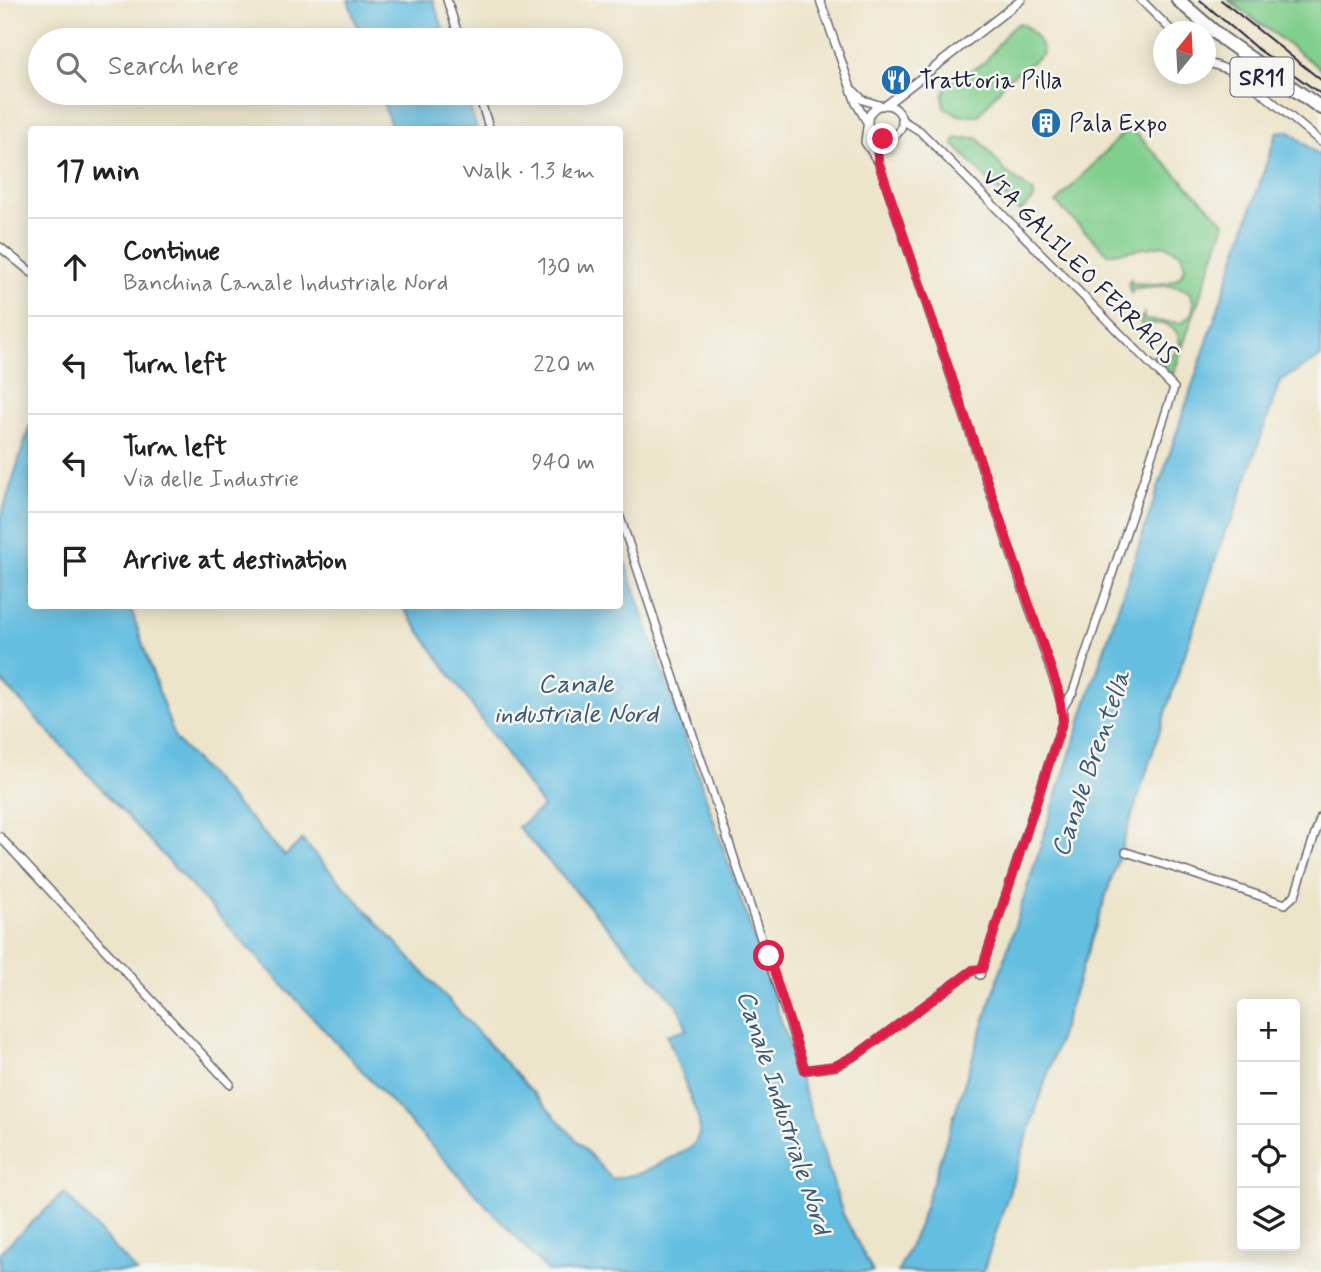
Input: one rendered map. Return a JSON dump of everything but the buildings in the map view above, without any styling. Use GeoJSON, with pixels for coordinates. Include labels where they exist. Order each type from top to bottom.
{"type":"FeatureCollection","features":[{"type":"Feature","properties":{"kind":"highway","name":"SR11"},"geometry":{"type":"LineString","coordinates":[[1167,0],[1191,21]]}},
{"type":"Feature","properties":{"kind":"highway","name":"SR11"},"geometry":{"type":"LineString","coordinates":[[1178,0],[1223,39],[1321,108]]}},
{"type":"Feature","properties":{"kind":"highway","name":"SR11"},"geometry":{"type":"LineString","coordinates":[[1216,42],[1321,117]]}},
{"type":"Feature","properties":{"kind":"street"},"geometry":{"type":"LineString","coordinates":[[447,0],[456,28]]}},
{"type":"Feature","properties":{"kind":"street"},"geometry":{"type":"LineString","coordinates":[[820,0],[849,85],[874,136],[883,139]]}},
{"type":"Feature","properties":{"kind":"street"},"geometry":{"type":"LineString","coordinates":[[878,161],[864,142],[868,125],[884,106],[908,91],[1021,0]]}},
{"type":"Feature","properties":{"kind":"street"},"geometry":{"type":"LineString","coordinates":[[1141,0],[1162,21]]}},
{"type":"Feature","properties":{"kind":"street"},"geometry":{"type":"LineString","coordinates":[[1216,65],[1238,73],[1321,142]]}},
{"type":"Feature","properties":{"kind":"street"},"geometry":{"type":"LineString","coordinates":[[849,85],[859,97],[895,108],[902,117]]}},
{"type":"Feature","properties":{"kind":"street"},"geometry":{"type":"LineString","coordinates":[[623,526],[805,1070],[835,1066],[973,970],[981,972],[1063,720],[1063,707],[878,161],[877,152],[883,139],[898,131],[908,91]]}},
{"type":"Feature","properties":{"kind":"street"},"geometry":{"type":"LineString","coordinates":[[482,105],[489,126]]}},
{"type":"Feature","properties":{"kind":"street","name":"VIA GALILEO FERRARIS"},"geometry":{"type":"LineString","coordinates":[[902,117],[920,131],[927,141]]}},
{"type":"Feature","properties":{"kind":"street","name":"VIA GALILEO FERRARIS"},"geometry":{"type":"LineString","coordinates":[[898,131],[913,130],[927,141],[1174,388],[1073,692],[1063,707]]}},
{"type":"Feature","properties":{"kind":"street"},"geometry":{"type":"LineString","coordinates":[[0,247],[28,270]]}},
{"type":"Feature","properties":{"kind":"street"},"geometry":{"type":"LineString","coordinates":[[1125,852],[1285,904],[1295,895],[1321,816]]}},
{"type":"Feature","properties":{"kind":"street"},"geometry":{"type":"LineString","coordinates":[[0,837],[230,1084]]}},
{"type":"Feature","properties":{"kind":"green space"},"geometry":{"type":"Polygon","coordinates":[[[1228,0],[1321,0],[1321,69],[1228,0]]]}},
{"type":"Feature","properties":{"kind":"green space"},"geometry":{"type":"Polygon","coordinates":[[[1019,23],[1035,36],[1043,54],[1007,80],[979,115],[961,116],[944,108],[943,96],[947,85],[985,62],[1009,30],[1019,23]]]}},
{"type":"Feature","properties":{"kind":"green space"},"geometry":{"type":"Polygon","coordinates":[[[1129,127],[1225,223],[1173,375],[1152,355],[1164,359],[1174,354],[1180,344],[1177,332],[1166,324],[1142,324],[1142,329],[1140,321],[1144,314],[1144,320],[1182,323],[1192,313],[1193,301],[1190,293],[1173,286],[1162,286],[1132,289],[1132,294],[1128,285],[1131,278],[1131,283],[1162,284],[1176,280],[1185,268],[1181,253],[1164,245],[1108,254],[1056,203],[1129,127]]]}},
{"type":"Feature","properties":{"kind":"green space"},"geometry":{"type":"Polygon","coordinates":[[[978,138],[1004,170],[1034,193],[1034,199],[1020,212],[1017,210],[954,145],[954,140],[978,138]]]}},
{"type":"Feature","properties":{"kind":"water"},"geometry":{"type":"Polygon","coordinates":[[[348,0],[433,0],[443,28],[358,28],[348,0]]]}},
{"type":"Feature","properties":{"kind":"water"},"geometry":{"type":"Polygon","coordinates":[[[384,105],[469,105],[476,126],[391,126],[384,105]]]}},
{"type":"Feature","properties":{"kind":"water","name":"Canale Brentella"},"geometry":{"type":"Polygon","coordinates":[[[1289,131],[1321,157],[1321,357],[1280,381],[1232,521],[1226,528],[983,1272],[898,1272],[919,1225],[1088,698],[1277,132],[1289,131]]]}},
{"type":"Feature","properties":{"kind":"water"},"geometry":{"type":"Polygon","coordinates":[[[28,431],[28,609],[131,609],[175,739],[285,856],[302,840],[612,1179],[642,1173],[691,1148],[696,1141],[699,1134],[698,1118],[667,1035],[687,1029],[678,1006],[518,827],[543,807],[404,609],[623,609],[623,556],[763,964],[843,1214],[873,1272],[548,1272],[0,679],[0,520],[28,431]]]}},
{"type":"Feature","properties":{"kind":"water"},"geometry":{"type":"Polygon","coordinates":[[[64,1193],[137,1272],[0,1272],[0,1252],[64,1193]]]}},
{"type":"Feature","properties":{"kind":"railway"},"geometry":{"type":"LineString","coordinates":[[1200,0],[1255,47],[1321,94]]}},
{"type":"Feature","properties":{"kind":"railway"},"geometry":{"type":"LineString","coordinates":[[1221,0],[1321,80]]}},
{"type":"Feature","properties":{"kind":"place","name":"Trattoria Pilla"},"geometry":{"type":"Point","coordinates":[896,80]}},
{"type":"Feature","properties":{"kind":"place","name":"Pala Expo"},"geometry":{"type":"Point","coordinates":[1046,123]}},
{"type":"Feature","properties":{"kind":"route"},"geometry":{"type":"LineString","coordinates":[[769,956],[805,1070],[835,1066],[858,1054],[973,970],[982,969],[1063,720],[1058,689],[878,161],[877,152],[883,139]]}},
{"type":"Feature","properties":{"kind":"water label","name":"Canale industriale Nord"},"geometry":{"type":"Point","coordinates":[576,698]}},
{"type":"Feature","properties":{"kind":"water label","name":"Canale Industriale Nord"},"geometry":{"type":"Point","coordinates":[785,1112]}}]}
